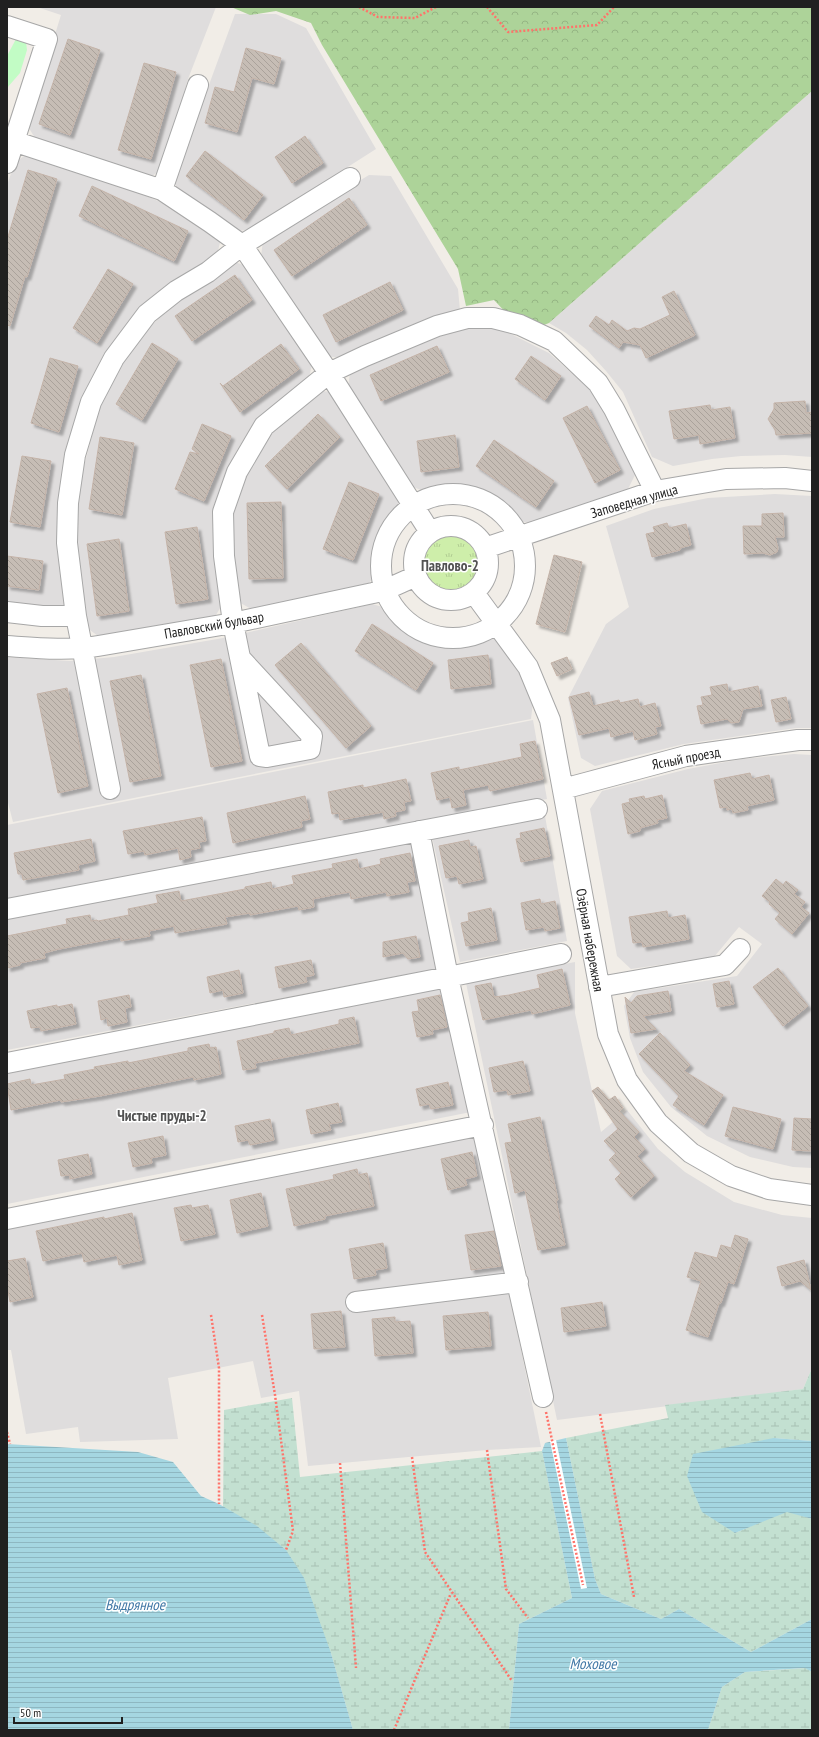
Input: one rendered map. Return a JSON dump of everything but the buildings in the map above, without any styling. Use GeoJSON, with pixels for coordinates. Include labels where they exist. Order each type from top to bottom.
{"type":"FeatureCollection","features":[{"type":"Feature","properties":{"kind":"street"},"geometry":{"type":"LineString","coordinates":[[7,26],[47,39],[11,140],[7,163]]}},
{"type":"Feature","properties":{"kind":"street"},"geometry":{"type":"LineString","coordinates":[[162,190],[198,85]]}},
{"type":"Feature","properties":{"kind":"street"},"geometry":{"type":"LineString","coordinates":[[11,140],[162,190],[242,245],[329,373],[430,532]]}},
{"type":"Feature","properties":{"kind":"street"},"geometry":{"type":"LineString","coordinates":[[110,789],[76,616],[67,543],[68,503],[75,454],[91,402],[114,358],[147,314],[176,291],[208,272],[242,245],[350,178]]}},
{"type":"Feature","properties":{"kind":"street"},"geometry":{"type":"LineString","coordinates":[[240,658],[312,736],[310,748],[267,757],[260,756],[240,658],[233,623],[224,556],[224,512],[237,472],[264,426],[329,373],[365,356],[437,326],[467,318],[493,318],[520,325],[554,340],[598,384],[614,409],[655,491]]}},
{"type":"Feature","properties":{"kind":"street","name":"Заповедная улица"},"geometry":{"type":"LineString","coordinates":[[485,548],[520,538],[655,491],[726,479],[785,478],[812,481]]}},
{"type":"Feature","properties":{"kind":"street"},"geometry":{"type":"LineString","coordinates":[[461,494],[485,501],[506,516],[520,538],[525,561],[523,584],[513,606],[497,623],[477,634],[455,638],[433,635],[412,625],[396,610],[385,590],[381,565],[382,552],[388,534],[398,518],[413,505],[435,495],[461,494]]}},
{"type":"Feature","properties":{"kind":"street"},"geometry":{"type":"LineString","coordinates":[[455,526],[467,530],[478,538],[485,548],[488,560],[487,572],[482,584],[474,592],[462,599],[448,601],[434,597],[423,588],[416,576],[414,564],[415,552],[421,541],[430,532],[442,527],[455,526]]}},
{"type":"Feature","properties":{"kind":"street","name":"Павловский бульвар"},"geometry":{"type":"LineString","coordinates":[[7,646],[82,648],[233,623],[385,590],[416,576]]}},
{"type":"Feature","properties":{"kind":"street","name":"Озёрная набережная"},"geometry":{"type":"LineString","coordinates":[[474,592],[528,668],[550,720],[608,1034],[627,1080],[658,1123],[692,1153],[731,1176],[769,1189],[812,1195]]}},
{"type":"Feature","properties":{"kind":"street"},"geometry":{"type":"LineString","coordinates":[[7,612],[42,616],[76,616]]}},
{"type":"Feature","properties":{"kind":"street","name":"Ясный проезд"},"geometry":{"type":"LineString","coordinates":[[563,788],[686,756],[798,740],[812,740]]}},
{"type":"Feature","properties":{"kind":"street"},"geometry":{"type":"LineString","coordinates":[[7,909],[537,809]]}},
{"type":"Feature","properties":{"kind":"street"},"geometry":{"type":"LineString","coordinates":[[419,831],[448,977],[543,1397]]}},
{"type":"Feature","properties":{"kind":"street"},"geometry":{"type":"LineString","coordinates":[[599,987],[725,965],[740,949]]}},
{"type":"Feature","properties":{"kind":"street"},"geometry":{"type":"LineString","coordinates":[[7,1063],[561,954]]}},
{"type":"Feature","properties":{"kind":"street"},"geometry":{"type":"LineString","coordinates":[[7,1219],[482,1125]]}},
{"type":"Feature","properties":{"kind":"street"},"geometry":{"type":"LineString","coordinates":[[356,1302],[518,1282]]}},
{"type":"Feature","properties":{"kind":"path"},"geometry":{"type":"LineString","coordinates":[[358,7],[378,17],[415,18],[436,7]]}},
{"type":"Feature","properties":{"kind":"path"},"geometry":{"type":"LineString","coordinates":[[487,7],[508,32],[597,25],[614,7]]}},
{"type":"Feature","properties":{"kind":"path"},"geometry":{"type":"LineString","coordinates":[[262,1315],[275,1395],[293,1531],[286,1550]]}},
{"type":"Feature","properties":{"kind":"path"},"geometry":{"type":"LineString","coordinates":[[211,1316],[219,1368],[219,1504]]}},
{"type":"Feature","properties":{"kind":"path"},"geometry":{"type":"LineString","coordinates":[[543,1397],[583,1585]]}},
{"type":"Feature","properties":{"kind":"path"},"geometry":{"type":"LineString","coordinates":[[600,1414],[634,1597]]}},
{"type":"Feature","properties":{"kind":"path"},"geometry":{"type":"LineString","coordinates":[[7,1432],[10,1444]]}},
{"type":"Feature","properties":{"kind":"path"},"geometry":{"type":"LineString","coordinates":[[487,1450],[506,1589],[528,1618]]}},
{"type":"Feature","properties":{"kind":"path"},"geometry":{"type":"LineString","coordinates":[[412,1457],[425,1552],[512,1681]]}},
{"type":"Feature","properties":{"kind":"path"},"geometry":{"type":"LineString","coordinates":[[340,1463],[356,1668]]}},
{"type":"Feature","properties":{"kind":"path"},"geometry":{"type":"LineString","coordinates":[[394,1730],[452,1592]]}},
{"type":"Feature","properties":{"kind":"shaded area"},"geometry":{"type":"Polygon","coordinates":[[[37,7],[216,7],[188,79],[162,170],[150,177],[35,138],[27,125],[61,15],[37,7]]]}},
{"type":"Feature","properties":{"kind":"shaded area"},"geometry":{"type":"Polygon","coordinates":[[[235,14],[276,14],[306,28],[376,149],[249,230],[237,231],[179,194],[174,180],[235,14]]]}},
{"type":"Feature","properties":{"kind":"shaded area"},"geometry":{"type":"Polygon","coordinates":[[[812,91],[812,457],[785,455],[741,456],[712,459],[673,466],[652,457],[623,392],[606,371],[587,350],[566,333],[549,323],[812,91]]]}},
{"type":"Feature","properties":{"kind":"shaded area"},"geometry":{"type":"Polygon","coordinates":[[[29,153],[116,183],[172,207],[215,233],[220,242],[218,251],[211,259],[169,287],[81,406],[65,606],[7,606],[7,185],[15,162],[29,153]]]}},
{"type":"Feature","properties":{"kind":"shaded area"},"geometry":{"type":"Polygon","coordinates":[[[369,175],[391,176],[458,289],[460,311],[341,358],[326,356],[261,257],[263,240],[369,175]]]}},
{"type":"Feature","properties":{"kind":"shaded area"},"geometry":{"type":"Polygon","coordinates":[[[232,261],[249,267],[313,361],[309,377],[255,421],[236,452],[218,501],[224,602],[214,618],[101,638],[87,628],[75,537],[82,473],[101,403],[131,346],[171,306],[232,261]]]}},
{"type":"Feature","properties":{"kind":"shaded area"},"geometry":{"type":"Polygon","coordinates":[[[479,325],[505,331],[549,353],[594,393],[637,471],[628,489],[535,523],[522,522],[503,503],[474,488],[450,486],[423,491],[409,485],[348,388],[350,373],[456,326],[479,325]]]}},
{"type":"Feature","properties":{"kind":"shaded area"},"geometry":{"type":"Polygon","coordinates":[[[320,391],[332,392],[399,496],[398,511],[384,532],[376,553],[376,574],[369,583],[253,610],[237,601],[231,565],[232,522],[238,496],[250,461],[276,423],[320,391]]]}},
{"type":"Feature","properties":{"kind":"shaded area"},"geometry":{"type":"Polygon","coordinates":[[[775,494],[812,496],[812,728],[796,728],[684,744],[595,766],[581,758],[568,698],[606,624],[629,607],[606,526],[654,509],[708,498],[775,494]]]}},
{"type":"Feature","properties":{"kind":"shaded area"},"geometry":{"type":"Polygon","coordinates":[[[372,604],[386,608],[412,634],[437,644],[459,646],[489,636],[501,639],[522,671],[533,702],[531,719],[13,822],[7,799],[7,657],[70,661],[114,657],[223,638],[372,604]]]}},
{"type":"Feature","properties":{"kind":"shaded area"},"geometry":{"type":"Polygon","coordinates":[[[533,720],[547,799],[7,902],[7,825],[533,720]]]}},
{"type":"Feature","properties":{"kind":"shaded area"},"geometry":{"type":"Polygon","coordinates":[[[794,754],[812,755],[812,1168],[793,1167],[750,1157],[707,1136],[671,1107],[643,1072],[630,1038],[624,1006],[634,992],[737,976],[762,944],[739,927],[714,957],[631,969],[617,956],[590,809],[602,791],[688,769],[742,759],[794,754]]]}},
{"type":"Feature","properties":{"kind":"shaded area"},"geometry":{"type":"Polygon","coordinates":[[[545,816],[567,941],[460,962],[432,837],[545,816]]]}},
{"type":"Feature","properties":{"kind":"shaded area"},"geometry":{"type":"Polygon","coordinates":[[[413,842],[440,968],[7,1050],[7,917],[413,842]]]}},
{"type":"Feature","properties":{"kind":"shaded area"},"geometry":{"type":"Polygon","coordinates":[[[575,962],[575,1013],[601,1132],[627,1110],[658,1149],[685,1172],[734,1202],[782,1215],[812,1218],[812,1368],[803,1389],[557,1420],[466,983],[575,962]]]}},
{"type":"Feature","properties":{"kind":"shaded area"},"geometry":{"type":"Polygon","coordinates":[[[444,986],[471,1112],[7,1204],[7,1072],[444,986]]]}},
{"type":"Feature","properties":{"kind":"shaded area"},"geometry":{"type":"Polygon","coordinates":[[[477,1135],[541,1447],[487,1450],[308,1466],[299,1391],[261,1398],[253,1361],[168,1378],[178,1439],[80,1442],[78,1427],[26,1434],[11,1350],[7,1350],[7,1221],[477,1135]]]}},
{"type":"Feature","properties":{"kind":"green space"},"geometry":{"type":"Polygon","coordinates":[[[231,7],[812,7],[812,91],[549,323],[534,329],[510,317],[494,300],[466,306],[458,269],[322,45],[311,23],[276,11],[250,15],[231,7]]]}},
{"type":"Feature","properties":{"kind":"green space"},"geometry":{"type":"Polygon","coordinates":[[[16,39],[26,42],[27,50],[20,73],[7,88],[7,56],[16,39]]]}},
{"type":"Feature","properties":{"kind":"green space"},"geometry":{"type":"Polygon","coordinates":[[[451,533],[463,536],[473,542],[479,552],[482,564],[479,576],[473,586],[463,592],[451,595],[439,592],[429,586],[423,576],[420,564],[423,552],[429,542],[439,536],[451,533]]]}},
{"type":"Feature","properties":{"kind":"green space"},"geometry":{"type":"Polygon","coordinates":[[[812,1368],[812,1441],[774,1438],[735,1533],[787,1511],[812,1519],[812,1619],[751,1652],[679,1609],[661,1619],[601,1594],[595,1579],[566,1438],[668,1418],[665,1405],[803,1389],[812,1368]]]}},
{"type":"Feature","properties":{"kind":"green space"},"geometry":{"type":"Polygon","coordinates":[[[292,1398],[300,1477],[542,1451],[572,1598],[519,1624],[509,1730],[353,1730],[331,1653],[223,1507],[224,1410],[292,1398]]]}},
{"type":"Feature","properties":{"kind":"green space"},"geometry":{"type":"Polygon","coordinates":[[[806,1668],[812,1672],[812,1730],[708,1730],[722,1687],[745,1672],[806,1668]]]}},
{"type":"Feature","properties":{"kind":"water","name":"Моховое"},"geometry":{"type":"Polygon","coordinates":[[[566,1438],[595,1579],[601,1594],[661,1619],[679,1609],[751,1652],[812,1619],[812,1672],[805,1668],[745,1672],[722,1687],[708,1730],[509,1730],[519,1624],[572,1598],[542,1451],[545,1443],[566,1438]]]}},
{"type":"Feature","properties":{"kind":"water"},"geometry":{"type":"Polygon","coordinates":[[[774,1438],[812,1441],[812,1519],[787,1512],[735,1533],[702,1512],[687,1476],[693,1454],[774,1438]]]}},
{"type":"Feature","properties":{"kind":"water","name":"Выдрянное"},"geometry":{"type":"Polygon","coordinates":[[[7,1444],[138,1452],[173,1462],[201,1496],[219,1504],[257,1526],[286,1550],[304,1578],[331,1653],[353,1730],[7,1730],[7,1444]]]}},
{"type":"Feature","properties":{"kind":"pier"},"geometry":{"type":"Polygon","coordinates":[[[556,1440],[587,1588],[581,1589],[550,1441],[556,1440]]]}},
{"type":"Feature","properties":{"kind":"district","name":"Павлово-2"},"geometry":{"type":"Point","coordinates":[450,565]}},
{"type":"Feature","properties":{"kind":"district","name":"Чистые пруды-2"},"geometry":{"type":"Point","coordinates":[162,1115]}}]}
